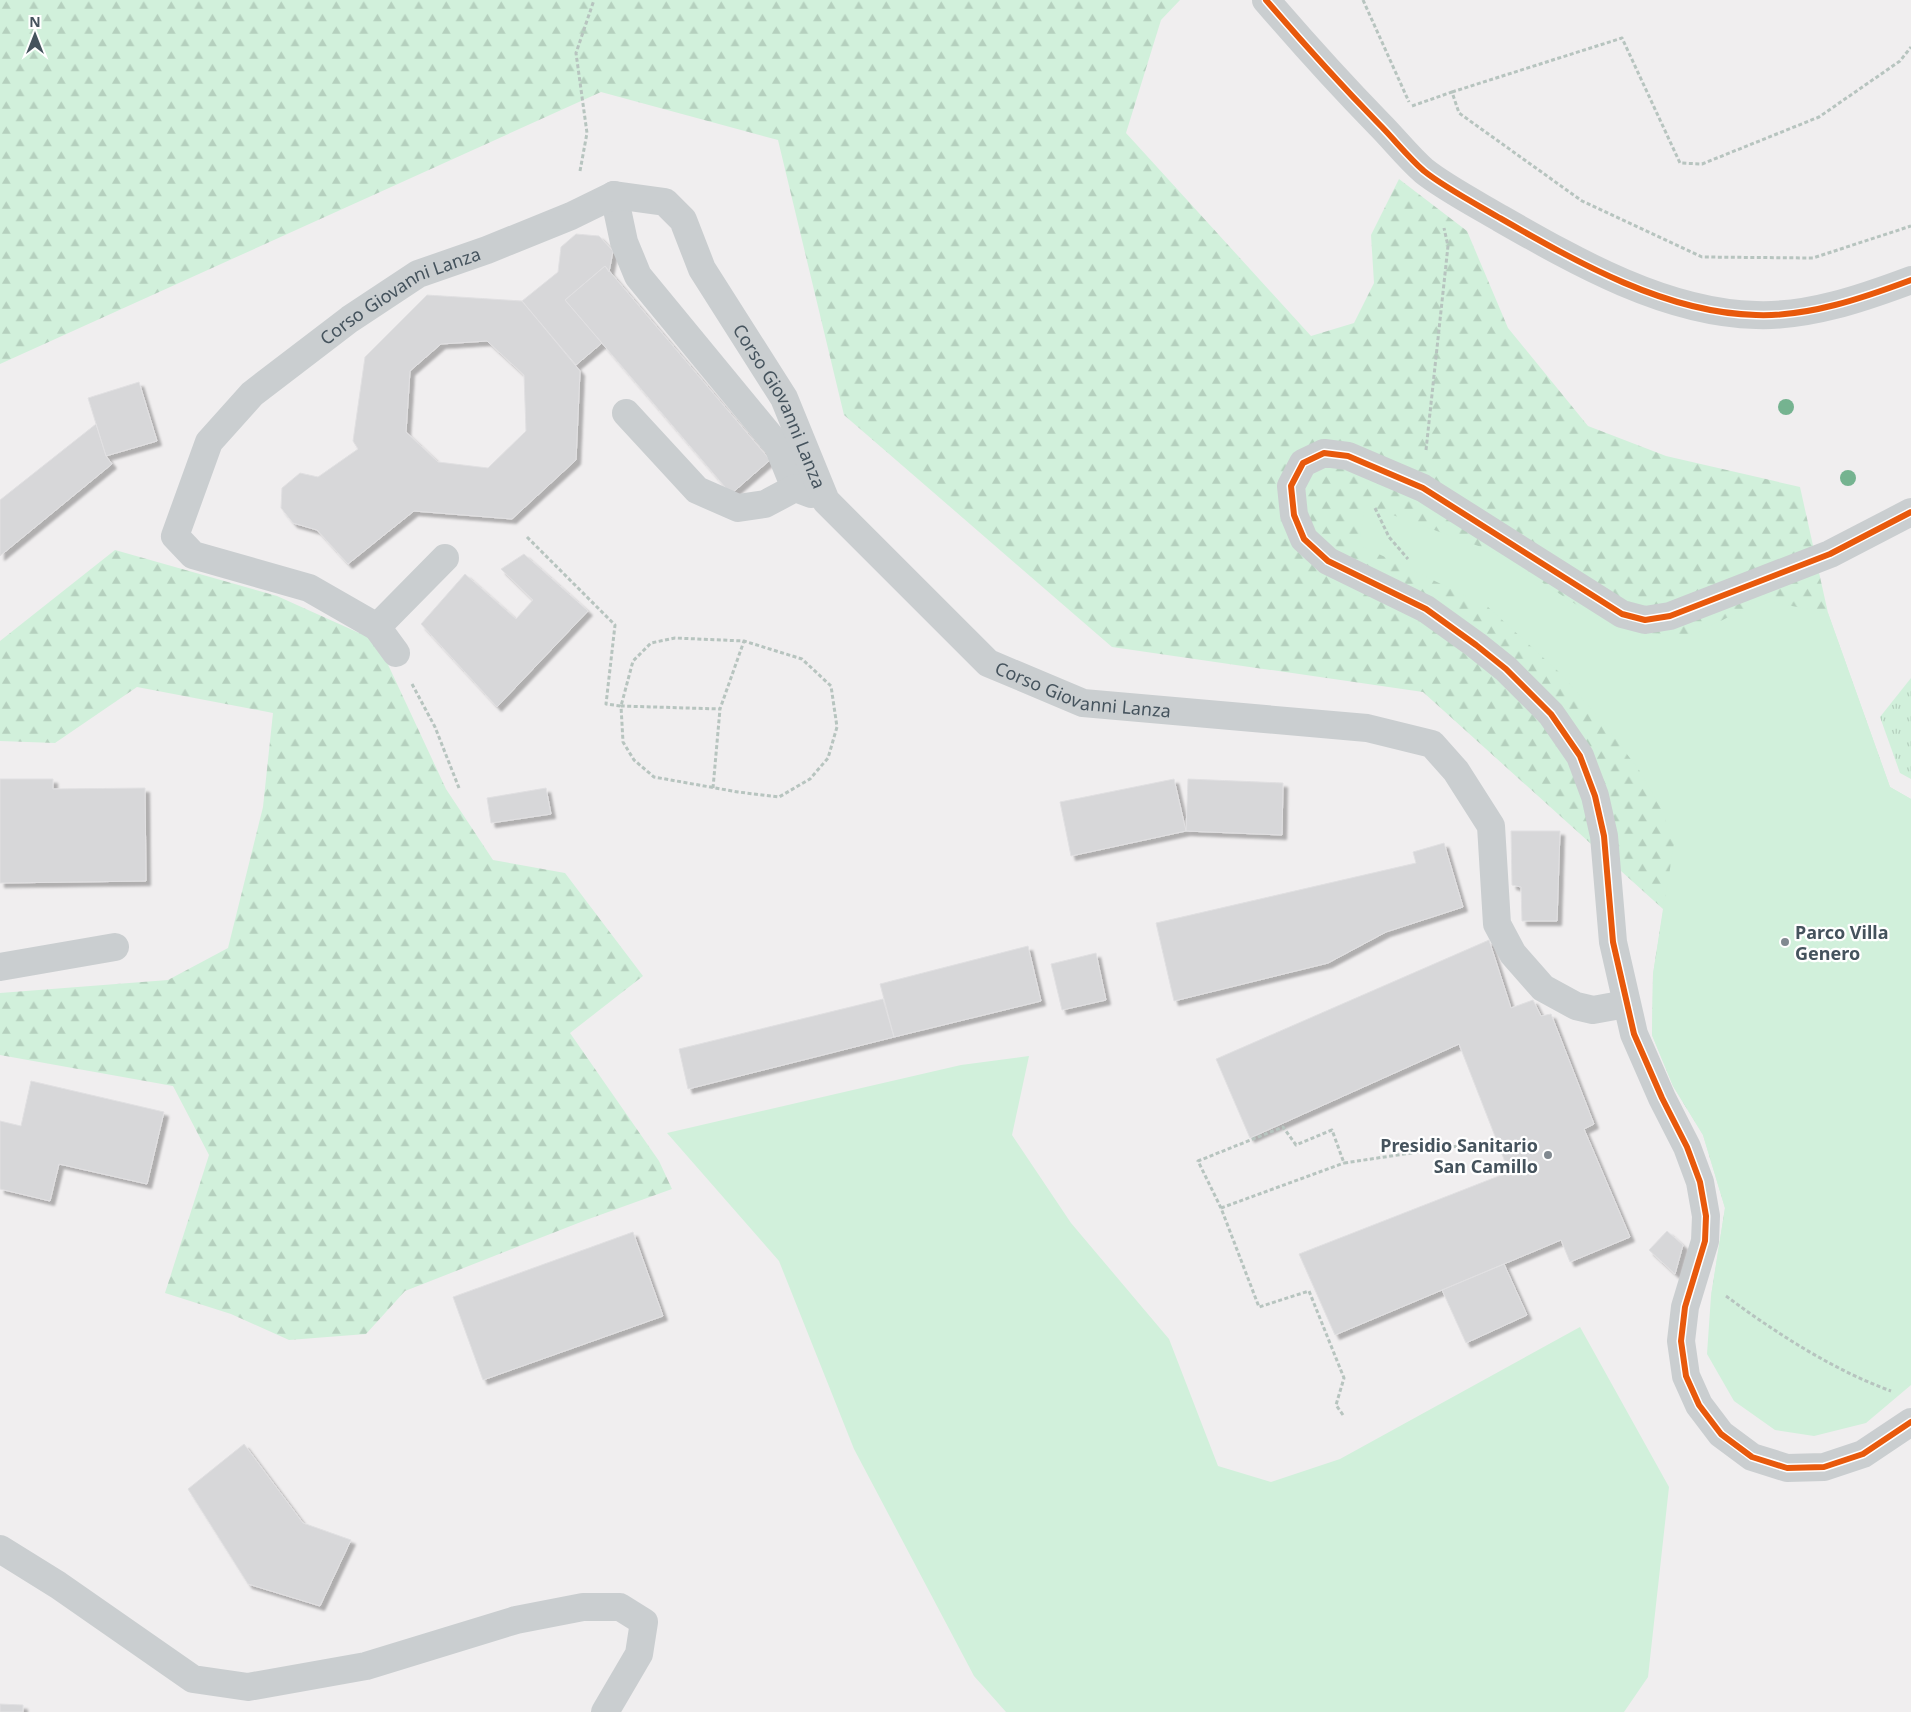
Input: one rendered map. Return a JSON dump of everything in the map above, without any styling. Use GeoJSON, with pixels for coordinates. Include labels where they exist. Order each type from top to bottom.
{"type":"FeatureCollection","features":[{"type":"Feature","properties":{"kind":"street"},"geometry":{"type":"LineString","coordinates":[[1266,0],[1320,64],[1424,171],[1479,206],[1591,268],[1658,296],[1706,309],[1756,315],[1802,312],[1874,294],[1911,280]]}},
{"type":"Feature","properties":{"kind":"street","name":"Corso Giovanni Lanza"},"geometry":{"type":"LineString","coordinates":[[396,653],[377,627],[309,588],[193,555],[175,536],[208,442],[252,394],[350,319],[418,274],[487,250],[571,216],[614,195],[665,202],[683,220],[702,269],[784,398],[826,500],[988,663],[1083,703],[1367,728],[1432,744],[1456,771],[1491,826],[1497,924],[1513,954],[1543,988],[1576,1006],[1593,1010],[1626,1004]]}},
{"type":"Feature","properties":{"kind":"street"},"geometry":{"type":"LineString","coordinates":[[614,195],[624,242],[638,276],[778,446],[795,488],[826,500]]}},
{"type":"Feature","properties":{"kind":"street"},"geometry":{"type":"LineString","coordinates":[[626,413],[697,490],[738,508],[765,504],[795,488]]}},
{"type":"Feature","properties":{"kind":"street"},"geometry":{"type":"LineString","coordinates":[[1911,512],[1830,554],[1670,616],[1644,620],[1622,614],[1423,488],[1380,468],[1348,456],[1324,453],[1302,463],[1291,486],[1294,516],[1304,539],[1328,561],[1426,609],[1476,645],[1506,669],[1551,714],[1580,756],[1595,796],[1604,836],[1613,942],[1634,1034],[1662,1098],[1687,1147],[1700,1182],[1706,1216],[1705,1241],[1685,1307],[1681,1341],[1686,1376],[1699,1405],[1721,1434],[1752,1457],[1787,1468],[1824,1467],[1863,1454],[1911,1422]]}},
{"type":"Feature","properties":{"kind":"street"},"geometry":{"type":"LineString","coordinates":[[377,627],[445,558]]}},
{"type":"Feature","properties":{"kind":"street"},"geometry":{"type":"LineString","coordinates":[[0,966],[115,947]]}},
{"type":"Feature","properties":{"kind":"street"},"geometry":{"type":"LineString","coordinates":[[0,1549],[58,1585],[193,1679],[248,1687],[366,1666],[516,1620],[583,1607],[620,1607],[644,1622],[639,1654],[605,1712]]}},
{"type":"Feature","properties":{"kind":"path"},"geometry":{"type":"LineString","coordinates":[[571,216],[587,133],[576,53],[594,0]]}},
{"type":"Feature","properties":{"kind":"path"},"geometry":{"type":"LineString","coordinates":[[1363,0],[1411,106],[1622,38],[1680,163],[1702,164],[1819,117],[1900,61],[1911,47]]}},
{"type":"Feature","properties":{"kind":"path"},"geometry":{"type":"LineString","coordinates":[[1452,92],[1459,113],[1582,201],[1702,257],[1813,258],[1911,226]]}},
{"type":"Feature","properties":{"kind":"path"},"geometry":{"type":"LineString","coordinates":[[1423,488],[1448,246],[1443,224]]}},
{"type":"Feature","properties":{"kind":"path"},"geometry":{"type":"LineString","coordinates":[[1380,468],[1372,494],[1373,502],[1389,537],[1414,564],[1417,577],[1410,601]]}},
{"type":"Feature","properties":{"kind":"path"},"geometry":{"type":"LineString","coordinates":[[527,537],[615,625],[606,704],[720,710]]}},
{"type":"Feature","properties":{"kind":"path"},"geometry":{"type":"LineString","coordinates":[[676,638],[744,641],[802,659],[831,686],[837,727],[828,758],[810,779],[779,797],[654,778],[634,760],[623,742],[621,706],[633,661],[651,643],[676,638]]}},
{"type":"Feature","properties":{"kind":"path"},"geometry":{"type":"LineString","coordinates":[[713,788],[720,710],[744,641]]}},
{"type":"Feature","properties":{"kind":"path"},"geometry":{"type":"LineString","coordinates":[[396,653],[435,727],[459,788]]}},
{"type":"Feature","properties":{"kind":"path"},"geometry":{"type":"LineString","coordinates":[[1343,1415],[1336,1405],[1344,1378],[1309,1291],[1259,1307],[1221,1208],[1198,1161],[1283,1127],[1296,1145],[1332,1130],[1344,1163]]}},
{"type":"Feature","properties":{"kind":"path"},"geometry":{"type":"LineString","coordinates":[[1221,1208],[1344,1163],[1485,1142]]}},
{"type":"Feature","properties":{"kind":"path"},"geometry":{"type":"LineString","coordinates":[[1695,1274],[1764,1325],[1862,1380],[1894,1393]]}},
{"type":"Feature","properties":{"kind":"green space"},"geometry":{"type":"Polygon","coordinates":[[[0,0],[1180,0],[1161,20],[1126,133],[1311,336],[1354,323],[1374,283],[1371,235],[1399,179],[1467,231],[1508,328],[1588,426],[1666,456],[1800,487],[1828,613],[1890,787],[1911,799],[1711,1296],[1725,1208],[1703,1135],[1673,1086],[1652,1035],[1653,974],[1663,909],[1423,692],[1112,647],[844,415],[778,140],[601,92],[0,364],[0,0]]]}},
{"type":"Feature","properties":{"kind":"green space","name":"Parco Villa Genero"},"geometry":{"type":"Polygon","coordinates":[[[1365,505],[1495,552],[1586,611],[1645,633],[1693,635],[1762,600],[1828,613],[1890,787],[1911,799],[1911,1385],[1866,1423],[1814,1436],[1775,1430],[1734,1401],[1707,1354],[1711,1296],[1725,1208],[1703,1135],[1673,1086],[1652,1035],[1653,974],[1674,844],[1662,810],[1639,770],[1601,720],[1560,673],[1488,607],[1359,545],[1365,505]]]}},
{"type":"Feature","properties":{"kind":"green space"},"geometry":{"type":"Polygon","coordinates":[[[115,550],[277,596],[377,641],[446,789],[493,860],[565,873],[643,976],[570,1033],[659,1161],[672,1189],[586,1220],[405,1291],[366,1334],[289,1340],[231,1314],[165,1293],[209,1155],[173,1086],[0,1055],[0,993],[168,980],[228,948],[263,807],[273,713],[137,687],[55,743],[0,741],[0,641],[115,550]]]}},
{"type":"Feature","properties":{"kind":"green space"},"geometry":{"type":"Polygon","coordinates":[[[1911,678],[1911,779],[1900,773],[1880,717],[1911,678]]]}},
{"type":"Feature","properties":{"kind":"green space"},"geometry":{"type":"Polygon","coordinates":[[[1029,1056],[1012,1135],[1071,1223],[1169,1339],[1218,1466],[1271,1482],[1340,1459],[1580,1327],[1669,1487],[1648,1677],[1624,1712],[1006,1712],[974,1676],[854,1449],[779,1261],[667,1133],[961,1065],[1029,1056]]]}},
{"type":"Feature","properties":{"kind":"building"},"geometry":{"type":"Polygon","coordinates":[[[576,234],[599,236],[613,251],[609,272],[605,266],[565,300],[602,343],[576,365],[522,301],[558,272],[561,247],[576,234]]]}},
{"type":"Feature","properties":{"kind":"building"},"geometry":{"type":"Polygon","coordinates":[[[605,266],[770,460],[731,494],[565,300],[605,266]]]}},
{"type":"Feature","properties":{"kind":"building"},"geometry":{"type":"Polygon","coordinates":[[[427,295],[522,301],[580,371],[576,460],[512,519],[414,511],[348,564],[317,530],[293,523],[281,508],[282,488],[300,473],[318,477],[358,449],[353,441],[365,357],[427,295]],[[487,341],[441,344],[410,371],[406,432],[438,462],[488,468],[526,431],[524,375],[487,341]]]}},
{"type":"Feature","properties":{"kind":"building"},"geometry":{"type":"Polygon","coordinates":[[[139,382],[157,441],[106,456],[88,398],[139,382]]]}},
{"type":"Feature","properties":{"kind":"building"},"geometry":{"type":"Polygon","coordinates":[[[96,424],[106,456],[112,464],[0,556],[0,500],[96,424]]]}},
{"type":"Feature","properties":{"kind":"building"},"geometry":{"type":"Polygon","coordinates":[[[524,554],[588,611],[497,707],[421,624],[465,574],[516,619],[533,600],[501,569],[524,554]]]}},
{"type":"Feature","properties":{"kind":"building"},"geometry":{"type":"Polygon","coordinates":[[[0,779],[53,779],[53,789],[145,788],[146,881],[0,883],[0,779]]]}},
{"type":"Feature","properties":{"kind":"building"},"geometry":{"type":"Polygon","coordinates":[[[1174,779],[1186,831],[1071,856],[1060,802],[1174,779]]]}},
{"type":"Feature","properties":{"kind":"building"},"geometry":{"type":"Polygon","coordinates":[[[1188,779],[1283,783],[1282,835],[1186,831],[1188,779]]]}},
{"type":"Feature","properties":{"kind":"building"},"geometry":{"type":"Polygon","coordinates":[[[546,788],[551,814],[491,823],[487,798],[546,788]]]}},
{"type":"Feature","properties":{"kind":"building"},"geometry":{"type":"Polygon","coordinates":[[[1511,831],[1560,831],[1557,921],[1522,921],[1521,887],[1512,885],[1511,831]]]}},
{"type":"Feature","properties":{"kind":"building"},"geometry":{"type":"Polygon","coordinates":[[[1444,843],[1463,907],[1386,932],[1328,963],[1174,1001],[1156,923],[1416,863],[1413,852],[1444,843]]]}},
{"type":"Feature","properties":{"kind":"building","name":"Presidio Sanitario San Camillo"},"geometry":{"type":"Polygon","coordinates":[[[1489,940],[1511,1008],[1533,1000],[1541,1016],[1551,1014],[1594,1124],[1584,1129],[1630,1237],[1570,1262],[1561,1240],[1335,1335],[1299,1254],[1509,1172],[1459,1044],[1250,1138],[1216,1059],[1489,940]]]}},
{"type":"Feature","properties":{"kind":"building"},"geometry":{"type":"Polygon","coordinates":[[[1028,946],[1041,1001],[894,1037],[880,984],[1028,946]]]}},
{"type":"Feature","properties":{"kind":"building"},"geometry":{"type":"Polygon","coordinates":[[[1096,953],[1106,1000],[1062,1010],[1051,964],[1096,953]]]}},
{"type":"Feature","properties":{"kind":"building"},"geometry":{"type":"Polygon","coordinates":[[[883,999],[894,1037],[688,1089],[679,1049],[883,999]]]}},
{"type":"Feature","properties":{"kind":"building"},"geometry":{"type":"Polygon","coordinates":[[[31,1081],[164,1112],[147,1184],[59,1164],[50,1201],[0,1189],[0,1121],[21,1126],[31,1081]]]}},
{"type":"Feature","properties":{"kind":"building"},"geometry":{"type":"Polygon","coordinates":[[[1667,1231],[1683,1245],[1675,1274],[1649,1250],[1667,1231]]]}},
{"type":"Feature","properties":{"kind":"building"},"geometry":{"type":"Polygon","coordinates":[[[633,1232],[663,1316],[483,1380],[453,1297],[633,1232]]]}},
{"type":"Feature","properties":{"kind":"building"},"geometry":{"type":"Polygon","coordinates":[[[1504,1264],[1527,1315],[1466,1343],[1442,1290],[1504,1264]]]}},
{"type":"Feature","properties":{"kind":"building"},"geometry":{"type":"Polygon","coordinates":[[[244,1444],[303,1523],[351,1540],[320,1606],[248,1584],[188,1489],[244,1444]]]}},
{"type":"Feature","properties":{"kind":"building"},"geometry":{"type":"Polygon","coordinates":[[[0,1704],[23,1705],[23,1712],[0,1712],[0,1704]]]}},
{"type":"Feature","properties":{"kind":"cycle path"},"geometry":{"type":"LineString","coordinates":[[1266,0],[1336,79],[1424,171],[1450,189],[1527,234],[1622,282],[1688,305],[1722,312],[1776,315],[1815,310],[1855,300],[1911,280]]}},
{"type":"Feature","properties":{"kind":"cycle path"},"geometry":{"type":"LineString","coordinates":[[1911,512],[1830,554],[1670,616],[1645,620],[1622,614],[1423,488],[1348,456],[1324,453],[1303,463],[1291,486],[1294,515],[1304,539],[1328,561],[1426,609],[1476,645],[1506,669],[1551,714],[1580,756],[1595,796],[1604,836],[1613,942],[1634,1034],[1662,1098],[1687,1147],[1700,1182],[1706,1216],[1705,1241],[1685,1307],[1681,1341],[1686,1376],[1699,1405],[1721,1434],[1752,1457],[1787,1468],[1824,1467],[1863,1454],[1911,1422]]}},
{"type":"Feature","properties":{"kind":"place","name":"Parco Villa Genero"},"geometry":{"type":"Point","coordinates":[1785,942]}},
{"type":"Feature","properties":{"kind":"place","name":"Presidio Sanitario San Camillo"},"geometry":{"type":"Point","coordinates":[1548,1155]}}]}
